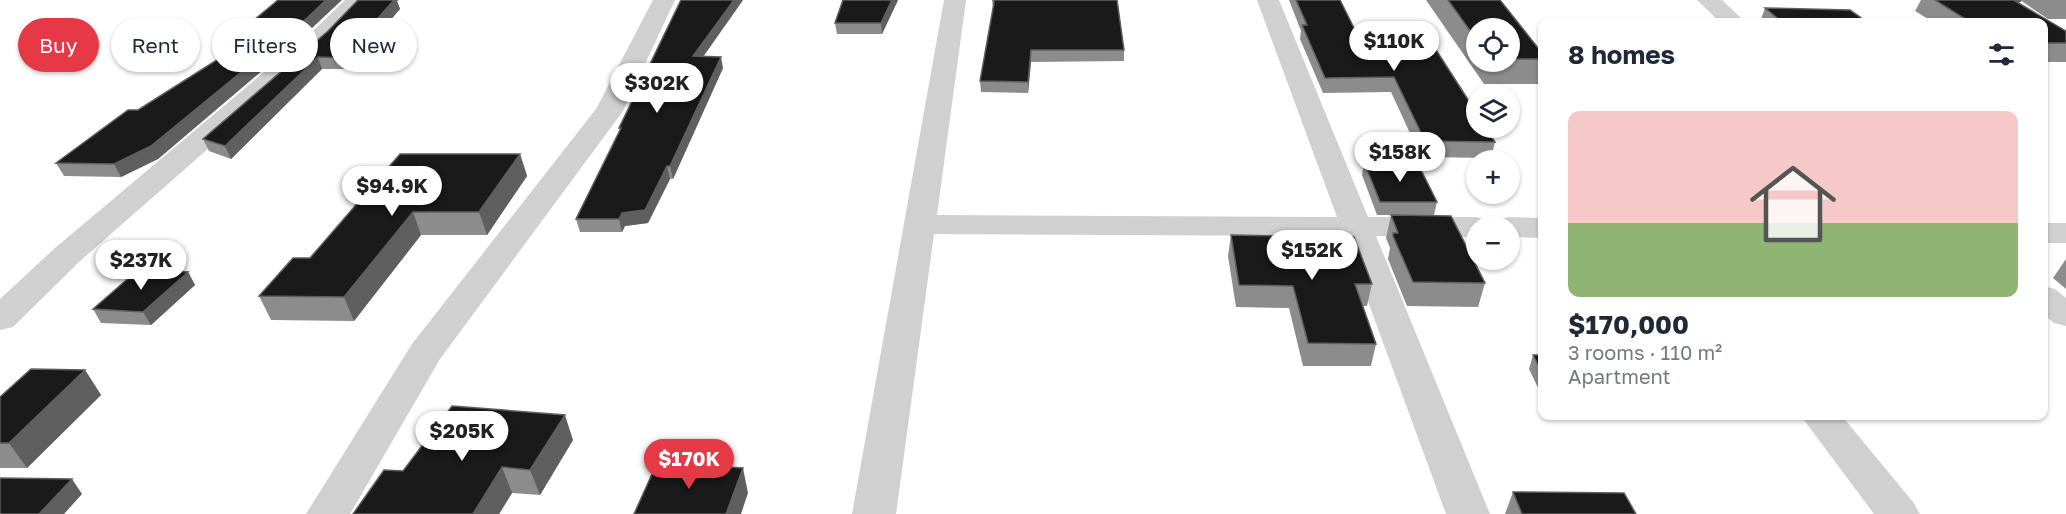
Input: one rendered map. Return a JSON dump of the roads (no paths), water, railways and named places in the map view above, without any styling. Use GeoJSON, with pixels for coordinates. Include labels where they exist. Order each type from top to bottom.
{"type":"FeatureCollection","features":[{"type":"Feature","properties":{"kind":"street"},"geometry":{"type":"LineString","coordinates":[[0,319],[67,255],[214,131],[322,36],[358,0]]}},
{"type":"Feature","properties":{"kind":"street"},"geometry":{"type":"LineString","coordinates":[[328,514],[425,353],[609,111],[664,0]]}},
{"type":"Feature","properties":{"kind":"street"},"geometry":{"type":"LineString","coordinates":[[874,514],[955,0]]}},
{"type":"Feature","properties":{"kind":"street"},"geometry":{"type":"LineString","coordinates":[[1268,0],[1468,514]]}},
{"type":"Feature","properties":{"kind":"street"},"geometry":{"type":"LineString","coordinates":[[1708,0],[1728,18]]}},
{"type":"Feature","properties":{"kind":"street"},"geometry":{"type":"LineString","coordinates":[[921,224],[1466,227]]}},
{"type":"Feature","properties":{"kind":"street"},"geometry":{"type":"LineString","coordinates":[[1520,227],[1538,228]]}},
{"type":"Feature","properties":{"kind":"street"},"geometry":{"type":"LineString","coordinates":[[2048,233],[2066,233]]}},
{"type":"Feature","properties":{"kind":"street"},"geometry":{"type":"LineString","coordinates":[[2048,301],[2066,315]]}},
{"type":"Feature","properties":{"kind":"street"},"geometry":{"type":"LineString","coordinates":[[1823,420],[1898,514]]}}]}
